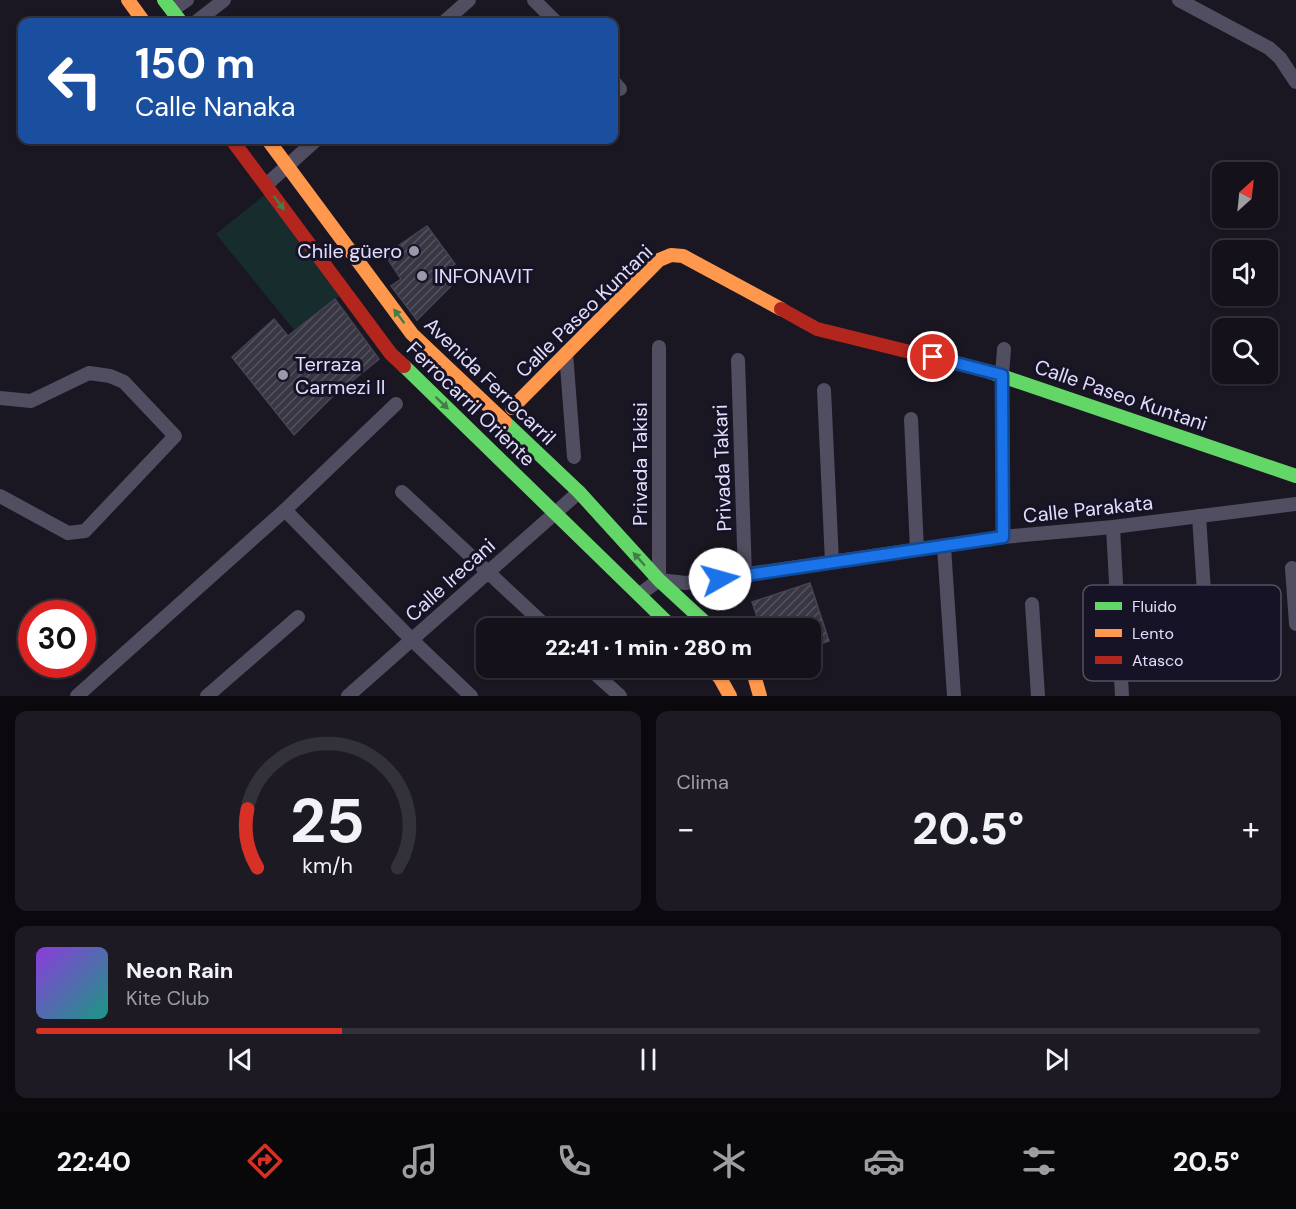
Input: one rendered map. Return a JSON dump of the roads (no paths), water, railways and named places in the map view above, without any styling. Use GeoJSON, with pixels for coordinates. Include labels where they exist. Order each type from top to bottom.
{"type":"FeatureCollection","features":[{"type":"Feature","properties":{"kind":"main road"},"geometry":{"type":"LineString","coordinates":[[128,0],[141,18]]}},
{"type":"Feature","properties":{"kind":"main road"},"geometry":{"type":"LineString","coordinates":[[168,5],[178,18]]}},
{"type":"Feature","properties":{"kind":"main road","name":"Ferrocarril Oriente"},"geometry":{"type":"LineString","coordinates":[[235,144],[266,185],[341,262],[392,354],[433,374],[555,513],[663,618]]}},
{"type":"Feature","properties":{"kind":"main road","name":"Avenida Ferrocarril"},"geometry":{"type":"LineString","coordinates":[[271,144],[288,166],[341,262],[412,334],[433,374],[579,492],[658,580],[700,618]]}},
{"type":"Feature","properties":{"kind":"main road","name":"Calle Paseo Kuntani"},"geometry":{"type":"LineString","coordinates":[[512,408],[659,260],[671,255],[683,256],[817,328],[1002,375],[1296,476]]}},
{"type":"Feature","properties":{"kind":"main road"},"geometry":{"type":"LineString","coordinates":[[720,678],[730,696]]}},
{"type":"Feature","properties":{"kind":"main road"},"geometry":{"type":"LineString","coordinates":[[755,678],[760,696]]}},
{"type":"Feature","properties":{"kind":"street"},"geometry":{"type":"LineString","coordinates":[[168,5],[187,0]]}},
{"type":"Feature","properties":{"kind":"street"},"geometry":{"type":"LineString","coordinates":[[201,18],[224,0]]}},
{"type":"Feature","properties":{"kind":"street"},"geometry":{"type":"LineString","coordinates":[[449,18],[469,0]]}},
{"type":"Feature","properties":{"kind":"street"},"geometry":{"type":"LineString","coordinates":[[534,0],[552,18]]}},
{"type":"Feature","properties":{"kind":"street"},"geometry":{"type":"LineString","coordinates":[[1179,0],[1269,48],[1280,58],[1296,82]]}},
{"type":"Feature","properties":{"kind":"street"},"geometry":{"type":"LineString","coordinates":[[266,185],[312,144]]}},
{"type":"Feature","properties":{"kind":"street","name":"Privada Takisi"},"geometry":{"type":"LineString","coordinates":[[658,580],[659,347]]}},
{"type":"Feature","properties":{"kind":"street"},"geometry":{"type":"LineString","coordinates":[[1003,537],[1002,375],[1004,349]]}},
{"type":"Feature","properties":{"kind":"street"},"geometry":{"type":"LineString","coordinates":[[566,353],[574,457]]}},
{"type":"Feature","properties":{"kind":"street","name":"Privada Takari"},"geometry":{"type":"LineString","coordinates":[[738,360],[746,576]]}},
{"type":"Feature","properties":{"kind":"street"},"geometry":{"type":"LineString","coordinates":[[0,398],[31,401],[89,373],[110,376],[124,382],[175,436],[85,531],[68,533],[0,496]]}},
{"type":"Feature","properties":{"kind":"street"},"geometry":{"type":"LineString","coordinates":[[824,390],[832,562]]}},
{"type":"Feature","properties":{"kind":"street"},"geometry":{"type":"LineString","coordinates":[[77,696],[285,510],[396,404]]}},
{"type":"Feature","properties":{"kind":"street"},"geometry":{"type":"LineString","coordinates":[[911,419],[916,550]]}},
{"type":"Feature","properties":{"kind":"street"},"geometry":{"type":"LineString","coordinates":[[402,492],[537,618]]}},
{"type":"Feature","properties":{"kind":"street","name":"Calle Irecani"},"geometry":{"type":"LineString","coordinates":[[348,696],[579,492]]}},
{"type":"Feature","properties":{"kind":"street","name":"Calle Parakata"},"geometry":{"type":"LineString","coordinates":[[658,580],[686,584],[1003,537],[1113,527],[1296,504]]}},
{"type":"Feature","properties":{"kind":"street"},"geometry":{"type":"LineString","coordinates":[[285,510],[412,640],[471,696]]}},
{"type":"Feature","properties":{"kind":"street"},"geometry":{"type":"LineString","coordinates":[[1199,516],[1204,585]]}},
{"type":"Feature","properties":{"kind":"street"},"geometry":{"type":"LineString","coordinates":[[1113,527],[1116,585]]}},
{"type":"Feature","properties":{"kind":"street"},"geometry":{"type":"LineString","coordinates":[[944,547],[954,696]]}},
{"type":"Feature","properties":{"kind":"street"},"geometry":{"type":"LineString","coordinates":[[1292,568],[1296,624]]}},
{"type":"Feature","properties":{"kind":"street"},"geometry":{"type":"LineString","coordinates":[[640,594],[658,580]]}},
{"type":"Feature","properties":{"kind":"street"},"geometry":{"type":"LineString","coordinates":[[1032,604],[1038,696]]}},
{"type":"Feature","properties":{"kind":"street"},"geometry":{"type":"LineString","coordinates":[[207,696],[298,617]]}},
{"type":"Feature","properties":{"kind":"street"},"geometry":{"type":"LineString","coordinates":[[600,678],[620,696]]}},
{"type":"Feature","properties":{"kind":"street"},"geometry":{"type":"LineString","coordinates":[[1121,681],[1122,696]]}},
{"type":"Feature","properties":{"kind":"place","name":"Chile güero"},"geometry":{"type":"Point","coordinates":[414,251]}},
{"type":"Feature","properties":{"kind":"place","name":"INFONAVIT"},"geometry":{"type":"Point","coordinates":[422,276]}},
{"type":"Feature","properties":{"kind":"place","name":"Terraza Carmezi II"},"geometry":{"type":"Point","coordinates":[283,375]}}]}
